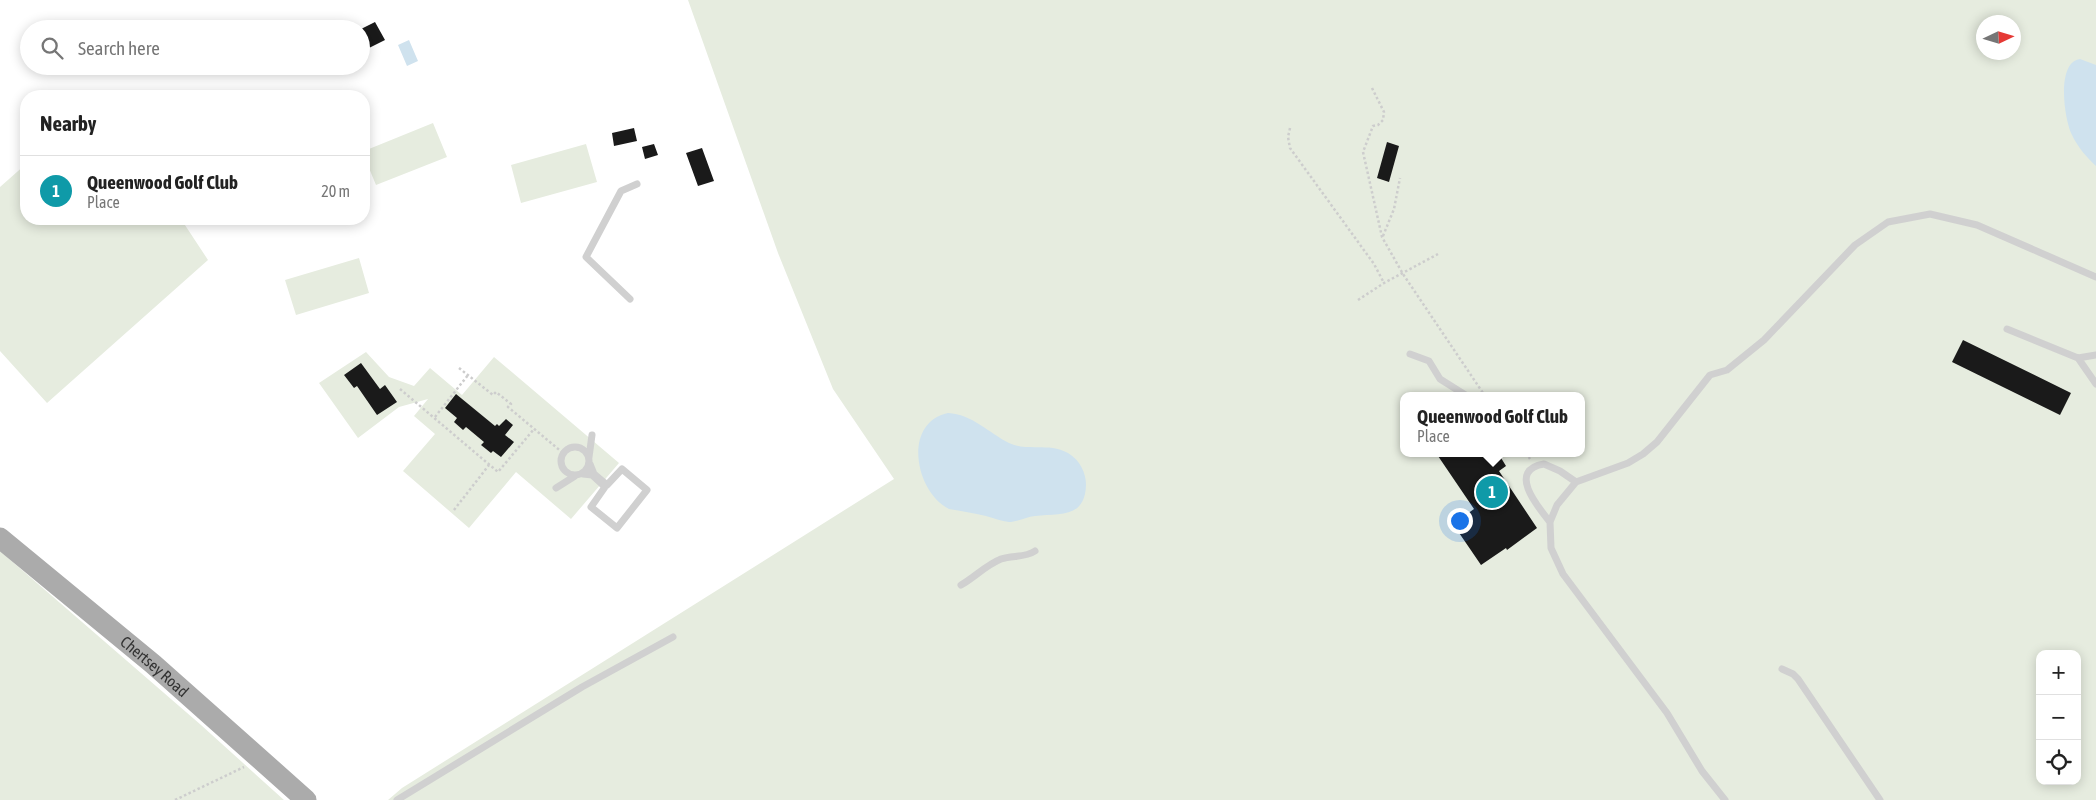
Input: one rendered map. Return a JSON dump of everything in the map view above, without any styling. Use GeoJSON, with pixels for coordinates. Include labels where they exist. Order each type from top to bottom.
{"type":"FeatureCollection","features":[{"type":"Feature","properties":{"kind":"main road","name":"Chertsey Road"},"geometry":{"type":"LineString","coordinates":[[0,538],[152,664],[306,800]]}},
{"type":"Feature","properties":{"kind":"lane"},"geometry":{"type":"LineString","coordinates":[[630,299],[586,257],[621,191],[637,184]]}},
{"type":"Feature","properties":{"kind":"lane"},"geometry":{"type":"LineString","coordinates":[[1726,800],[1702,771],[1667,713],[1563,574],[1551,548],[1550,522],[1557,504],[1576,482],[1628,463],[1643,454],[1657,442],[1710,375],[1727,370],[1764,340],[1855,245],[1888,222],[1930,214],[1978,225],[2096,276]]}},
{"type":"Feature","properties":{"kind":"lane"},"geometry":{"type":"LineString","coordinates":[[2007,329],[2078,358],[2096,356]]}},
{"type":"Feature","properties":{"kind":"lane"},"geometry":{"type":"LineString","coordinates":[[1410,354],[1425,358],[1440,379],[1460,392]]}},
{"type":"Feature","properties":{"kind":"lane"},"geometry":{"type":"LineString","coordinates":[[2078,358],[2096,384]]}},
{"type":"Feature","properties":{"kind":"lane"},"geometry":{"type":"LineString","coordinates":[[556,488],[580,475],[590,460],[592,435]]}},
{"type":"Feature","properties":{"kind":"lane"},"geometry":{"type":"LineString","coordinates":[[579,447],[585,451],[590,460],[594,474],[607,485],[622,469],[647,490],[617,528],[591,507],[605,487],[592,476],[571,476],[564,470],[561,461],[563,453],[570,448],[579,447]]}},
{"type":"Feature","properties":{"kind":"lane"},"geometry":{"type":"LineString","coordinates":[[1550,522],[1528,492],[1526,482],[1528,472],[1532,468],[1544,464],[1560,471],[1576,482]]}},
{"type":"Feature","properties":{"kind":"lane"},"geometry":{"type":"LineString","coordinates":[[961,585],[992,563],[1011,556],[1030,555],[1035,551]]}},
{"type":"Feature","properties":{"kind":"lane"},"geometry":{"type":"LineString","coordinates":[[397,800],[582,687],[673,637]]}},
{"type":"Feature","properties":{"kind":"lane"},"geometry":{"type":"LineString","coordinates":[[1782,669],[1793,674],[1798,679],[1880,800]]}},
{"type":"Feature","properties":{"kind":"path"},"geometry":{"type":"LineString","coordinates":[[1372,88],[1384,112],[1384,120],[1378,125],[1373,126],[1364,152],[1382,237],[1403,274],[1483,392]]}},
{"type":"Feature","properties":{"kind":"path"},"geometry":{"type":"LineString","coordinates":[[1290,128],[1288,137],[1290,148],[1374,264],[1384,283]]}},
{"type":"Feature","properties":{"kind":"path"},"geometry":{"type":"LineString","coordinates":[[1382,237],[1394,209],[1400,178]]}},
{"type":"Feature","properties":{"kind":"path"},"geometry":{"type":"LineString","coordinates":[[1358,300],[1384,283],[1438,254]]}},
{"type":"Feature","properties":{"kind":"path"},"geometry":{"type":"LineString","coordinates":[[459,368],[493,395],[496,392],[511,404],[508,408],[563,453]]}},
{"type":"Feature","properties":{"kind":"path"},"geometry":{"type":"LineString","coordinates":[[434,418],[468,375]]}},
{"type":"Feature","properties":{"kind":"path"},"geometry":{"type":"LineString","coordinates":[[400,390],[498,472],[534,428]]}},
{"type":"Feature","properties":{"kind":"path"},"geometry":{"type":"LineString","coordinates":[[454,510],[490,465]]}},
{"type":"Feature","properties":{"kind":"path"},"geometry":{"type":"LineString","coordinates":[[175,800],[261,760]]}},
{"type":"Feature","properties":{"kind":"shaded area"},"geometry":{"type":"Polygon","coordinates":[[[688,0],[2096,0],[2096,800],[388,800],[402,788],[894,479],[833,389],[778,253],[688,0]]]}},
{"type":"Feature","properties":{"kind":"shaded area"},"geometry":{"type":"Polygon","coordinates":[[[433,123],[447,157],[376,185],[370,170],[370,149],[433,123]]]}},
{"type":"Feature","properties":{"kind":"shaded area"},"geometry":{"type":"Polygon","coordinates":[[[586,144],[597,182],[521,203],[511,165],[586,144]]]}},
{"type":"Feature","properties":{"kind":"shaded area"},"geometry":{"type":"Polygon","coordinates":[[[20,169],[20,225],[185,225],[208,260],[47,403],[0,351],[0,187],[20,169]]]}},
{"type":"Feature","properties":{"kind":"shaded area"},"geometry":{"type":"Polygon","coordinates":[[[359,258],[369,293],[296,315],[285,280],[359,258]]]}},
{"type":"Feature","properties":{"kind":"shaded area"},"geometry":{"type":"Polygon","coordinates":[[[366,352],[389,377],[414,386],[430,368],[462,395],[494,357],[619,463],[571,519],[516,472],[469,528],[403,471],[435,434],[414,416],[428,399],[399,407],[358,438],[319,383],[366,352]]]}},
{"type":"Feature","properties":{"kind":"shaded area"},"geometry":{"type":"Polygon","coordinates":[[[0,551],[201,725],[284,800],[0,800],[0,551]]]}},
{"type":"Feature","properties":{"kind":"water"},"geometry":{"type":"Polygon","coordinates":[[[409,40],[418,61],[407,66],[398,45],[409,40]]]}},
{"type":"Feature","properties":{"kind":"water"},"geometry":{"type":"Polygon","coordinates":[[[2080,59],[2096,65],[2096,166],[2082,152],[2074,139],[2066,117],[2065,80],[2072,62],[2080,59]]]}},
{"type":"Feature","properties":{"kind":"water"},"geometry":{"type":"Polygon","coordinates":[[[948,413],[973,420],[1016,446],[1053,448],[1068,453],[1082,467],[1085,476],[1085,496],[1081,504],[1076,509],[1061,514],[1009,522],[949,509],[937,500],[928,488],[918,458],[919,443],[924,430],[933,419],[948,413]]]}},
{"type":"Feature","properties":{"kind":"building"},"geometry":{"type":"Polygon","coordinates":[[[375,22],[385,40],[370,48],[370,24],[375,22]]]}},
{"type":"Feature","properties":{"kind":"building"},"geometry":{"type":"Polygon","coordinates":[[[634,128],[637,141],[614,146],[612,133],[634,128]]]}},
{"type":"Feature","properties":{"kind":"building"},"geometry":{"type":"Polygon","coordinates":[[[1387,142],[1399,146],[1389,182],[1377,178],[1387,142]]]}},
{"type":"Feature","properties":{"kind":"building"},"geometry":{"type":"Polygon","coordinates":[[[654,144],[658,155],[645,159],[642,147],[654,144]]]}},
{"type":"Feature","properties":{"kind":"building"},"geometry":{"type":"Polygon","coordinates":[[[702,148],[714,181],[698,186],[686,153],[702,148]]]}},
{"type":"Feature","properties":{"kind":"building"},"geometry":{"type":"Polygon","coordinates":[[[1963,340],[2071,393],[2060,415],[1952,362],[1963,340]]]}},
{"type":"Feature","properties":{"kind":"building"},"geometry":{"type":"Polygon","coordinates":[[[361,363],[380,389],[385,385],[397,402],[377,415],[357,386],[354,388],[344,375],[361,363]]]}},
{"type":"Feature","properties":{"kind":"building"},"geometry":{"type":"Polygon","coordinates":[[[456,394],[495,426],[497,424],[499,426],[506,419],[513,425],[505,435],[514,442],[501,457],[493,451],[491,453],[481,445],[484,442],[466,427],[463,430],[454,422],[457,418],[445,408],[456,394]]]}},
{"type":"Feature","properties":{"kind":"building"},"geometry":{"type":"Polygon","coordinates":[[[1439,457],[1500,457],[1506,466],[1499,471],[1537,528],[1507,550],[1506,548],[1481,565],[1453,524],[1474,509],[1439,457]]]}},
{"type":"Feature","properties":{"kind":"place","name":"Queenwood Golf Club"},"geometry":{"type":"Point","coordinates":[1492,492]}}]}
